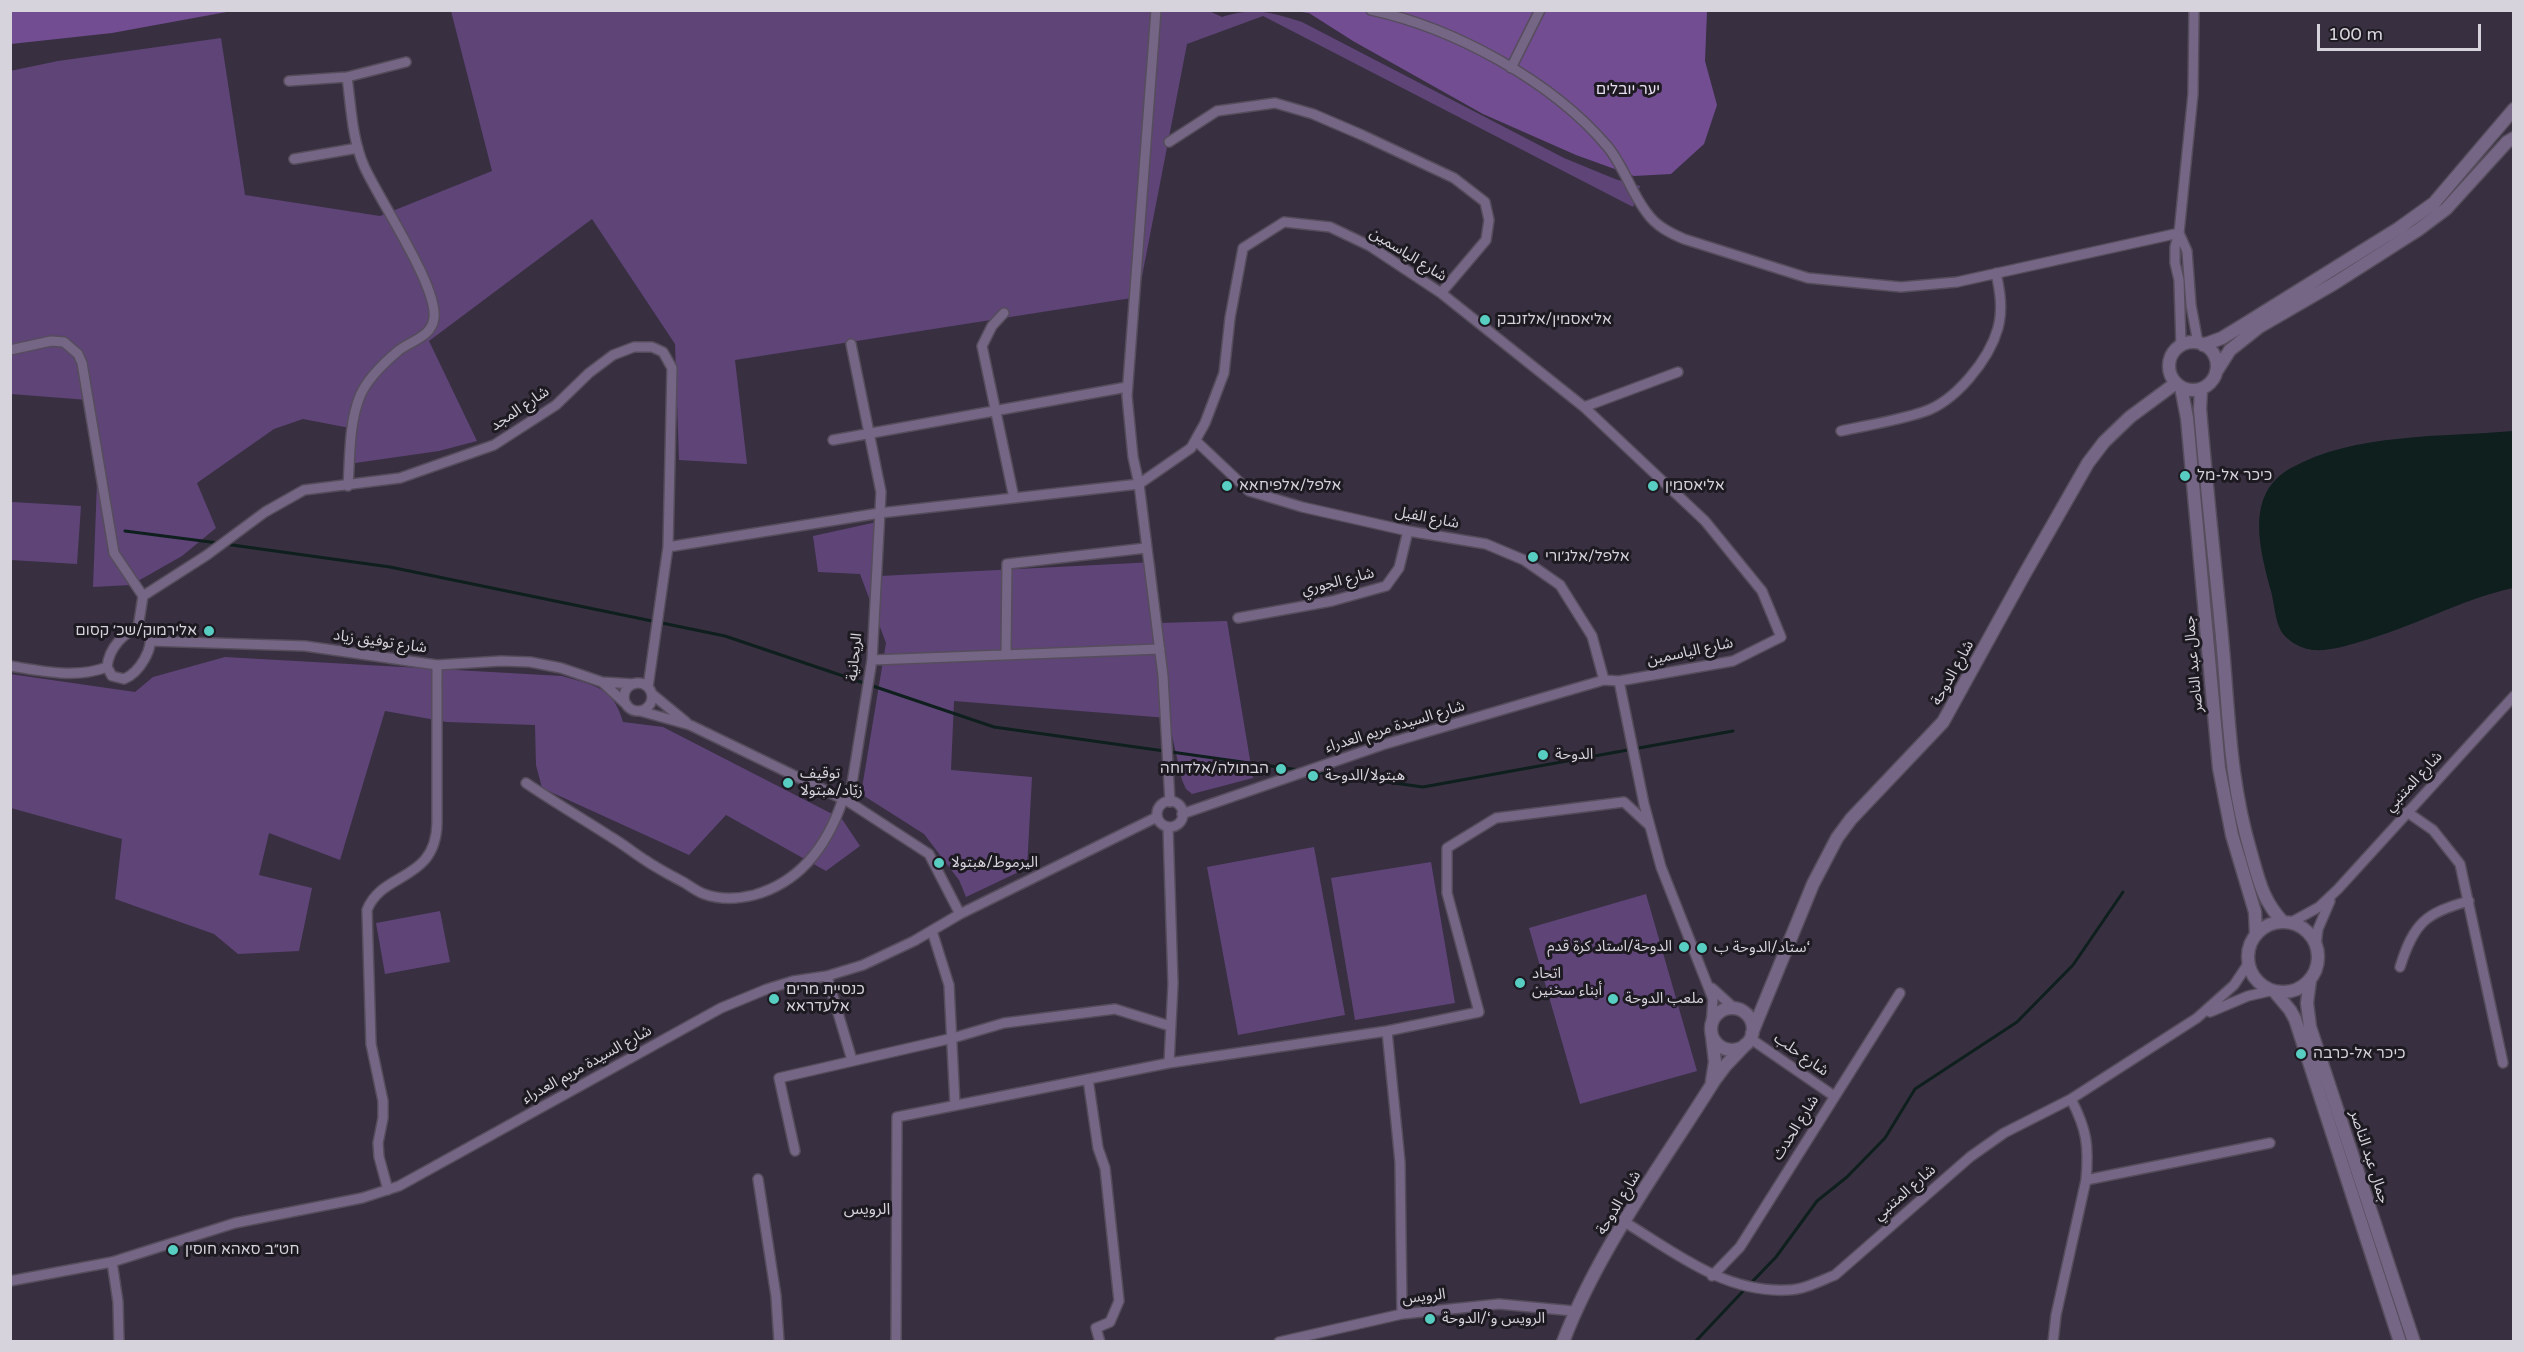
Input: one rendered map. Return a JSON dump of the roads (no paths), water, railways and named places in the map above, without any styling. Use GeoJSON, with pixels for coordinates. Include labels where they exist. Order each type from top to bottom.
{"type":"FeatureCollection","features":[{"type":"Feature","properties":{"kind":"street"},"geometry":{"type":"LineString","coordinates":[[1156,10],[1127,387],[1133,458],[1139,484],[1160,649],[1170,802]]}},
{"type":"Feature","properties":{"kind":"street"},"geometry":{"type":"LineString","coordinates":[[1371,10],[1426,28],[1473,47],[1535,83],[1580,118],[1608,146],[1622,167],[1646,213],[1668,232],[1684,240],[1808,278],[1901,287],[1957,282],[2179,233]]}},
{"type":"Feature","properties":{"kind":"street"},"geometry":{"type":"LineString","coordinates":[[1511,68],[1540,10]]}},
{"type":"Feature","properties":{"kind":"street"},"geometry":{"type":"LineString","coordinates":[[2181,346],[2179,280],[2175,263],[2175,247],[2179,233],[2193,94],[2194,10]]}},
{"type":"Feature","properties":{"kind":"street"},"geometry":{"type":"LineString","coordinates":[[289,81],[347,77],[406,62]]}},
{"type":"Feature","properties":{"kind":"street"},"geometry":{"type":"LineString","coordinates":[[347,77],[358,148],[374,186],[417,265],[433,306],[434,320],[429,331],[400,349],[360,394],[353,422],[348,486]]}},
{"type":"Feature","properties":{"kind":"street"},"geometry":{"type":"LineString","coordinates":[[1169,142],[1217,111],[1275,103],[1313,114],[1454,178],[1485,202],[1489,220],[1486,240],[1441,293]]}},
{"type":"Feature","properties":{"kind":"street"},"geometry":{"type":"LineString","coordinates":[[2514,109],[2434,203],[2399,228],[2222,338],[2181,346],[2175,351],[2170,363],[2170,370],[2179,385],[2194,390],[2208,385],[2230,350],[2251,332],[2345,277],[2418,230],[2446,209],[2506,142],[2514,138]]}},
{"type":"Feature","properties":{"kind":"street"},"geometry":{"type":"LineString","coordinates":[[294,159],[358,148]]}},
{"type":"Feature","properties":{"kind":"street","name":"شارع الياسمين"},"geometry":{"type":"LineString","coordinates":[[1139,484],[1175,460],[1196,441],[1205,423],[1224,373],[1230,318],[1243,248],[1284,222],[1329,227],[1370,246],[1441,293],[1584,407],[1705,521],[1762,591],[1781,638],[1733,661],[1618,681]]}},
{"type":"Feature","properties":{"kind":"street"},"geometry":{"type":"LineString","coordinates":[[2179,233],[2187,251],[2191,305],[2200,344],[2212,351],[2215,357],[2216,372]]}},
{"type":"Feature","properties":{"kind":"street"},"geometry":{"type":"LineString","coordinates":[[1841,431],[1925,411],[1958,390],[1987,356],[1998,327],[2001,299],[1996,273]]}},
{"type":"Feature","properties":{"kind":"street"},"geometry":{"type":"LineString","coordinates":[[1004,313],[992,326],[982,346],[1014,498]]}},
{"type":"Feature","properties":{"kind":"street"},"geometry":{"type":"LineString","coordinates":[[10,350],[51,341],[64,342],[78,354],[82,363],[114,553],[143,596],[138,628]]}},
{"type":"Feature","properties":{"kind":"street","name":"الريحانية"},"geometry":{"type":"LineString","coordinates":[[526,783],[646,861],[704,894],[723,898],[740,899],[767,891],[788,881],[805,866],[821,845],[835,825],[846,801],[872,660],[881,492],[851,344]]}},
{"type":"Feature","properties":{"kind":"street","name":"شارع المجد"},"geometry":{"type":"LineString","coordinates":[[143,596],[207,555],[265,512],[304,490],[400,478],[494,445],[556,405],[613,355],[634,347],[652,347],[663,352],[672,368],[668,547],[650,691]]}},
{"type":"Feature","properties":{"kind":"street"},"geometry":{"type":"LineString","coordinates":[[1584,407],[1678,372]]}},
{"type":"Feature","properties":{"kind":"street","name":"جمال عبد الناصر"},"geometry":{"type":"LineString","coordinates":[[2179,385],[2187,418],[2218,768],[2232,835],[2255,912],[2256,934]]}},
{"type":"Feature","properties":{"kind":"street","name":"شارع الدوحة"},"geometry":{"type":"LineString","coordinates":[[1563,1341],[1574,1311],[1623,1221],[1712,1085],[1726,1065],[1750,1039],[1813,884],[1837,838],[1851,819],[1943,722],[2088,463],[2104,442],[2130,417],[2179,385]]}},
{"type":"Feature","properties":{"kind":"street"},"geometry":{"type":"LineString","coordinates":[[833,440],[1127,387]]}},
{"type":"Feature","properties":{"kind":"street","name":"جمال عبد الناصر"},"geometry":{"type":"LineString","coordinates":[[2201,389],[2200,409],[2221,630],[2231,766],[2241,820],[2263,893],[2271,909],[2287,923]]}},
{"type":"Feature","properties":{"kind":"street","name":"شارع الفيل"},"geometry":{"type":"LineString","coordinates":[[1196,441],[1249,491],[1302,507],[1408,531],[1486,544],[1524,560],[1560,585],[1592,636],[1604,680]]}},
{"type":"Feature","properties":{"kind":"street"},"geometry":{"type":"LineString","coordinates":[[668,547],[880,513],[1139,484]]}},
{"type":"Feature","properties":{"kind":"street","name":"شارع الجوري"},"geometry":{"type":"LineString","coordinates":[[1238,618],[1332,602],[1386,586],[1399,568],[1408,531]]}},
{"type":"Feature","properties":{"kind":"street"},"geometry":{"type":"LineString","coordinates":[[1006,655],[1007,564],[1146,549]]}},
{"type":"Feature","properties":{"kind":"street"},"geometry":{"type":"LineString","coordinates":[[146,628],[151,641],[137,671],[130,676],[117,678],[112,676],[107,667],[110,656],[127,632],[146,628]]}},
{"type":"Feature","properties":{"kind":"street","name":"شارع توفيق زياد"},"geometry":{"type":"LineString","coordinates":[[151,641],[305,646],[437,665],[501,661],[530,662],[561,668],[602,682]]}},
{"type":"Feature","properties":{"kind":"street"},"geometry":{"type":"LineString","coordinates":[[872,660],[1160,649]]}},
{"type":"Feature","properties":{"kind":"street"},"geometry":{"type":"LineString","coordinates":[[388,1190],[379,1157],[378,1143],[383,1118],[383,1101],[371,1044],[367,910],[371,898],[399,881],[425,859],[434,847],[437,823],[437,665]]}},
{"type":"Feature","properties":{"kind":"street"},"geometry":{"type":"LineString","coordinates":[[10,666],[62,674],[87,673],[107,667]]}},
{"type":"Feature","properties":{"kind":"street","name":"شارع السيدة مريم العدراء"},"geometry":{"type":"LineString","coordinates":[[1182,814],[1382,745],[1604,680],[1618,681]]}},
{"type":"Feature","properties":{"kind":"street"},"geometry":{"type":"LineString","coordinates":[[1618,681],[1649,825],[1669,892],[1713,999],[1714,1040],[1726,1048],[1740,1048],[1750,1039],[1752,1021],[1714,993],[1708,984]]}},
{"type":"Feature","properties":{"kind":"street"},"geometry":{"type":"LineString","coordinates":[[602,682],[640,683],[690,725]]}},
{"type":"Feature","properties":{"kind":"street"},"geometry":{"type":"LineString","coordinates":[[602,682],[634,710],[690,725],[846,801],[929,854],[960,914]]}},
{"type":"Feature","properties":{"kind":"street"},"geometry":{"type":"LineString","coordinates":[[627,705],[625,691],[634,684]]}},
{"type":"Feature","properties":{"kind":"street"},"geometry":{"type":"LineString","coordinates":[[640,711],[648,707],[650,691]]}},
{"type":"Feature","properties":{"kind":"street","name":"شارع المتنبي"},"geometry":{"type":"LineString","coordinates":[[2338,889],[2514,696]]}},
{"type":"Feature","properties":{"kind":"street"},"geometry":{"type":"LineString","coordinates":[[1170,802],[1179,806],[1182,814],[1180,823],[1168,827],[1161,824],[1157,817],[1160,806],[1170,802]]}},
{"type":"Feature","properties":{"kind":"street"},"geometry":{"type":"LineString","coordinates":[[896,1341],[897,1117],[1169,1063],[1387,1031],[1479,1012],[1447,893],[1447,848],[1496,818],[1569,807],[1624,802],[1649,825]]}},
{"type":"Feature","properties":{"kind":"street"},"geometry":{"type":"LineString","coordinates":[[2407,812],[2433,830],[2460,864],[2503,1063]]}},
{"type":"Feature","properties":{"kind":"street","name":"شارع السيدة مريم العدراء"},"geometry":{"type":"LineString","coordinates":[[10,1281],[112,1262],[236,1223],[362,1198],[388,1190],[431,1169],[721,1008],[793,981],[827,976],[862,965],[1157,817]]}},
{"type":"Feature","properties":{"kind":"street"},"geometry":{"type":"LineString","coordinates":[[1168,827],[1173,984],[1169,1063]]}},
{"type":"Feature","properties":{"kind":"street"},"geometry":{"type":"LineString","coordinates":[[2287,923],[2319,907],[2338,889]]}},
{"type":"Feature","properties":{"kind":"street"},"geometry":{"type":"LineString","coordinates":[[2197,1018],[2230,1002],[2272,991],[2294,991],[2310,980],[2317,968],[2316,945],[2322,917],[2338,889]]}},
{"type":"Feature","properties":{"kind":"street"},"geometry":{"type":"LineString","coordinates":[[2400,967],[2407,945],[2428,917],[2448,907],[2469,901]]}},
{"type":"Feature","properties":{"kind":"street"},"geometry":{"type":"LineString","coordinates":[[2272,991],[2259,984],[2248,964],[2248,951],[2256,934],[2270,924],[2287,923],[2302,928],[2316,945]]}},
{"type":"Feature","properties":{"kind":"street"},"geometry":{"type":"LineString","coordinates":[[932,931],[949,985],[956,1105]]}},
{"type":"Feature","properties":{"kind":"street"},"geometry":{"type":"LineString","coordinates":[[2197,1018],[2234,985],[2248,964]]}},
{"type":"Feature","properties":{"kind":"street"},"geometry":{"type":"LineString","coordinates":[[827,976],[852,1060]]}},
{"type":"Feature","properties":{"kind":"street","name":"جمال عبد الناصر"},"geometry":{"type":"LineString","coordinates":[[2310,980],[2307,1003],[2310,1027],[2414,1341]]}},
{"type":"Feature","properties":{"kind":"street"},"geometry":{"type":"LineString","coordinates":[[1712,1030],[1713,1020],[1721,1011],[1752,1007],[1772,988]]}},
{"type":"Feature","properties":{"kind":"street","name":"جمال عبد الناصر"},"geometry":{"type":"LineString","coordinates":[[2272,991],[2295,1019],[2400,1341]]}},
{"type":"Feature","properties":{"kind":"street","name":"شارع الحدث"},"geometry":{"type":"LineString","coordinates":[[1713,1276],[1740,1247],[1900,993]]}},
{"type":"Feature","properties":{"kind":"street"},"geometry":{"type":"LineString","coordinates":[[795,1151],[779,1078],[952,1038],[1004,1023],[1115,1009],[1170,1026]]}},
{"type":"Feature","properties":{"kind":"street","name":"شارع المتنبي"},"geometry":{"type":"LineString","coordinates":[[1623,1221],[1713,1276],[1740,1286],[1787,1290],[1811,1285],[1835,1275],[1970,1157],[2004,1133],[2071,1099],[2197,1018]]}},
{"type":"Feature","properties":{"kind":"street","name":"شارع الدوحة"},"geometry":{"type":"LineString","coordinates":[[1712,1030],[1715,1062],[1712,1085]]}},
{"type":"Feature","properties":{"kind":"street"},"geometry":{"type":"LineString","coordinates":[[1387,1031],[1400,1162],[1402,1314]]}},
{"type":"Feature","properties":{"kind":"street","name":"شارع حلب"},"geometry":{"type":"LineString","coordinates":[[1750,1039],[1834,1096]]}},
{"type":"Feature","properties":{"kind":"street"},"geometry":{"type":"LineString","coordinates":[[1088,1079],[1098,1148],[1105,1168],[1119,1302],[1110,1322],[1096,1328],[1100,1341]]}},
{"type":"Feature","properties":{"kind":"street"},"geometry":{"type":"LineString","coordinates":[[2053,1341],[2056,1315],[2086,1180],[2088,1143],[2081,1119],[2071,1099]]}},
{"type":"Feature","properties":{"kind":"street"},"geometry":{"type":"LineString","coordinates":[[2086,1180],[2270,1143]]}},
{"type":"Feature","properties":{"kind":"street"},"geometry":{"type":"LineString","coordinates":[[758,1179],[776,1296],[779,1341]]}},
{"type":"Feature","properties":{"kind":"street"},"geometry":{"type":"LineString","coordinates":[[112,1262],[118,1302],[119,1341]]}},
{"type":"Feature","properties":{"kind":"street","name":"الرويس"},"geometry":{"type":"LineString","coordinates":[[1279,1341],[1402,1314],[1499,1304],[1574,1311]]}},
{"type":"Feature","properties":{"kind":"waterway"},"geometry":{"type":"LineString","coordinates":[[125,531],[218,543]]}},
{"type":"Feature","properties":{"kind":"waterway"},"geometry":{"type":"LineString","coordinates":[[225,544],[390,567],[725,636],[994,727],[1299,770]]}},
{"type":"Feature","properties":{"kind":"waterway"},"geometry":{"type":"LineString","coordinates":[[1314,772],[1423,787],[1733,731]]}},
{"type":"Feature","properties":{"kind":"waterway"},"geometry":{"type":"LineString","coordinates":[[1750,1284],[1776,1257],[1817,1201],[1847,1177],[1885,1138],[1915,1089],[2017,1022],[2073,965],[2123,892]]}},
{"type":"Feature","properties":{"kind":"waterway"},"geometry":{"type":"LineString","coordinates":[[1695,1342],[1746,1288]]}},
{"type":"Feature","properties":{"kind":"place","name":"אליאסמין/אלזנבק"},"geometry":{"type":"Point","coordinates":[1485,320]}},
{"type":"Feature","properties":{"kind":"place","name":"כיכר אל-מל"},"geometry":{"type":"Point","coordinates":[2185,476]}},
{"type":"Feature","properties":{"kind":"place","name":"אלפל/אלפיחאא"},"geometry":{"type":"Point","coordinates":[1227,486]}},
{"type":"Feature","properties":{"kind":"place","name":"אליאסמין"},"geometry":{"type":"Point","coordinates":[1653,486]}},
{"type":"Feature","properties":{"kind":"place","name":"אלפל/אלג׳ורי"},"geometry":{"type":"Point","coordinates":[1533,557]}},
{"type":"Feature","properties":{"kind":"place","name":"אלירמוק/שכ׳ קסום"},"geometry":{"type":"Point","coordinates":[209,631]}},
{"type":"Feature","properties":{"kind":"place","name":"الدوحة"},"geometry":{"type":"Point","coordinates":[1543,755]}},
{"type":"Feature","properties":{"kind":"place","name":"הבתולה/אלדוחה"},"geometry":{"type":"Point","coordinates":[1281,769]}},
{"type":"Feature","properties":{"kind":"place","name":"هبتولا/الدوحة"},"geometry":{"type":"Point","coordinates":[1313,776]}},
{"type":"Feature","properties":{"kind":"place","name":"توقيف زيّاد/هبتولا"},"geometry":{"type":"Point","coordinates":[788,783]}},
{"type":"Feature","properties":{"kind":"place","name":"اليرموط/هبتولا"},"geometry":{"type":"Point","coordinates":[939,863]}},
{"type":"Feature","properties":{"kind":"place","name":"الدوحة/استاد كرة قدم"},"geometry":{"type":"Point","coordinates":[1684,947]}},
{"type":"Feature","properties":{"kind":"place","name":"ستاد/الدوحة ب‘"},"geometry":{"type":"Point","coordinates":[1702,948]}},
{"type":"Feature","properties":{"kind":"place","name":"اتحاد أبناء سخنين"},"geometry":{"type":"Point","coordinates":[1520,983]}},
{"type":"Feature","properties":{"kind":"place","name":"כנסיית מרים אלעדראא"},"geometry":{"type":"Point","coordinates":[774,999]}},
{"type":"Feature","properties":{"kind":"place","name":"ملعب الدوحة"},"geometry":{"type":"Point","coordinates":[1613,999]}},
{"type":"Feature","properties":{"kind":"place","name":"כיכר אל-כרבה"},"geometry":{"type":"Point","coordinates":[2301,1054]}},
{"type":"Feature","properties":{"kind":"place","name":"חט״ב סאהא חוסין"},"geometry":{"type":"Point","coordinates":[173,1250]}},
{"type":"Feature","properties":{"kind":"place","name":"الرويس و‘/الدوحة"},"geometry":{"type":"Point","coordinates":[1430,1319]}},
{"type":"Feature","properties":{"kind":"district","name":"الرويس"},"geometry":{"type":"Point","coordinates":[867,1210]}},
{"type":"Feature","properties":{"kind":"park label","name":"יער יובלים"},"geometry":{"type":"Point","coordinates":[1628,90]}}]}
